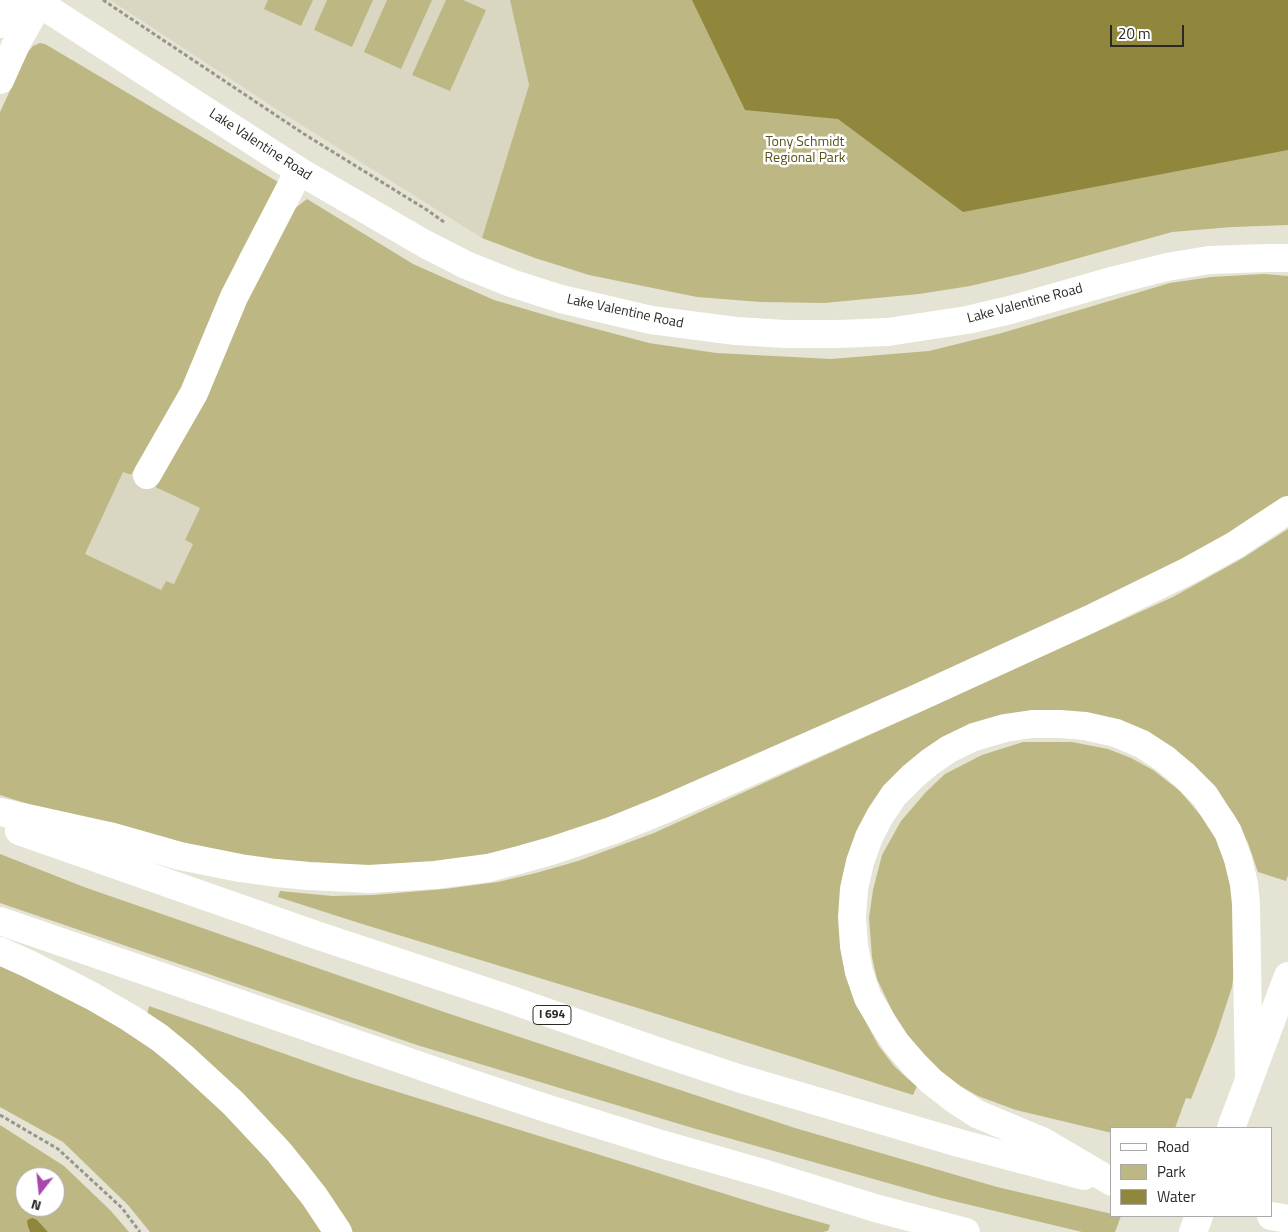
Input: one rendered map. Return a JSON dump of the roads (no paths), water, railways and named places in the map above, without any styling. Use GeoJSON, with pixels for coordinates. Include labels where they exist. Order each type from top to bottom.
{"type":"FeatureCollection","features":[{"type":"Feature","properties":{"kind":"main road"},"geometry":{"type":"LineString","coordinates":[[0,24],[11,0]]}},
{"type":"Feature","properties":{"kind":"main road"},"geometry":{"type":"LineString","coordinates":[[0,80],[38,1]]}},
{"type":"Feature","properties":{"kind":"main road","name":"Lake Valentine Road"},"geometry":{"type":"LineString","coordinates":[[38,1],[299,171],[425,244],[466,265],[511,283],[561,299],[650,320],[736,331],[786,334],[888,332],[967,320],[1002,312],[1167,267],[1209,260],[1288,258]]}},
{"type":"Feature","properties":{"kind":"main road"},"geometry":{"type":"LineString","coordinates":[[147,475],[194,393],[234,297],[299,171]]}},
{"type":"Feature","properties":{"kind":"main road"},"geometry":{"type":"LineString","coordinates":[[0,812],[113,837],[180,856],[276,873],[369,879],[435,875],[488,868],[551,852],[611,831],[922,696],[1090,619],[1188,570],[1235,545],[1288,510]]}},
{"type":"Feature","properties":{"kind":"main road"},"geometry":{"type":"LineString","coordinates":[[1110,1181],[1044,1142],[977,1114],[954,1099],[920,1070],[896,1043],[868,998],[859,972],[854,946],[852,917],[854,889],[860,862],[869,837],[894,795],[912,776],[930,762],[949,749],[982,734],[1032,724],[1060,724],[1085,726],[1116,733],[1142,744],[1165,759],[1185,776],[1205,796],[1228,832],[1238,859],[1244,884],[1249,1080]]}},
{"type":"Feature","properties":{"kind":"main road","name":"I 694"},"geometry":{"type":"LineString","coordinates":[[0,825],[310,933],[738,1078],[958,1143],[1110,1182]]}},
{"type":"Feature","properties":{"kind":"main road"},"geometry":{"type":"LineString","coordinates":[[0,922],[552,1110],[875,1208],[966,1232]]}},
{"type":"Feature","properties":{"kind":"main road"},"geometry":{"type":"LineString","coordinates":[[0,951],[92,996],[145,1028],[183,1056],[233,1103],[279,1152],[314,1196],[338,1232]]}},
{"type":"Feature","properties":{"kind":"main road"},"geometry":{"type":"LineString","coordinates":[[1231,1127],[1288,976]]}},
{"type":"Feature","properties":{"kind":"main road"},"geometry":{"type":"LineString","coordinates":[[1193,1232],[1199,1217]]}},
{"type":"Feature","properties":{"kind":"main road"},"geometry":{"type":"LineString","coordinates":[[1273,1217],[1288,1221],[1284,1232]]}},
{"type":"Feature","properties":{"kind":"water"},"geometry":{"type":"Polygon","coordinates":[[[692,0],[1288,0],[1288,150],[963,212],[838,119],[745,110],[692,0]]]}},
{"type":"Feature","properties":{"kind":"water"},"geometry":{"type":"Polygon","coordinates":[[[33,1218],[48,1232],[30,1232],[27,1221],[33,1218]]]}},
{"type":"Feature","properties":{"kind":"park label","name":"Tony Schmidt Regional Park"},"geometry":{"type":"Point","coordinates":[805,152]}}]}
